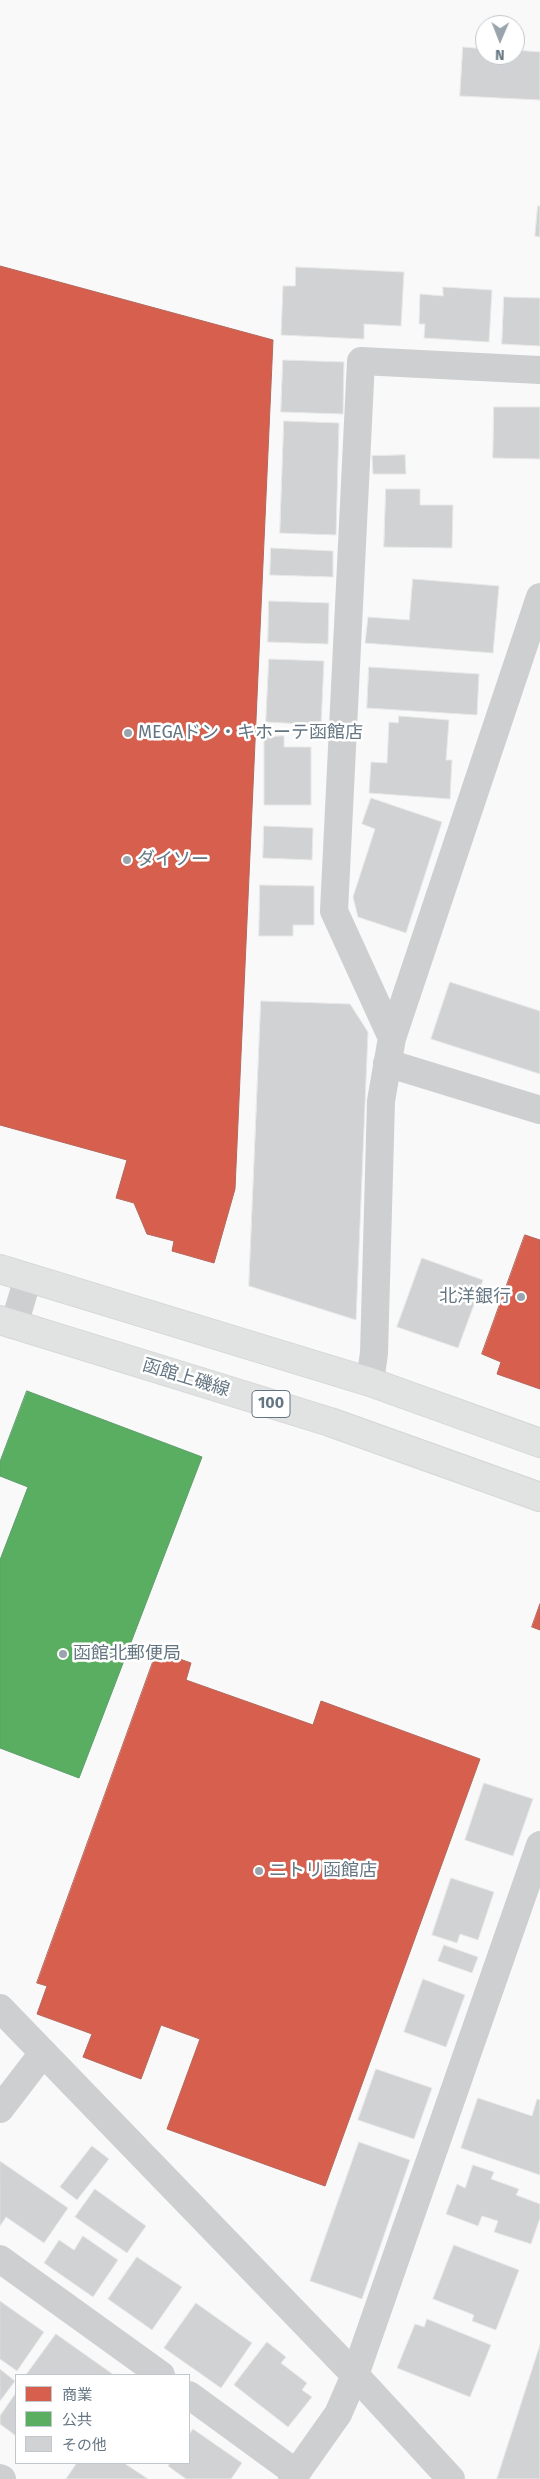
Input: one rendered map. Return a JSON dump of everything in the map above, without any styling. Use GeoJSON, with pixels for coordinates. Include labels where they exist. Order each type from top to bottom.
{"type":"FeatureCollection","features":[{"type":"Feature","properties":{"kind":"main road"},"geometry":{"type":"LineString","coordinates":[[0,1269],[370,1382],[540,1443]]}},
{"type":"Feature","properties":{"kind":"main road","name":"函館上磯線"},"geometry":{"type":"LineString","coordinates":[[7,1323],[330,1422],[540,1498]]}},
{"type":"Feature","properties":{"kind":"street"},"geometry":{"type":"LineString","coordinates":[[540,370],[361,361],[334,911],[390,1050],[540,1110]]}},
{"type":"Feature","properties":{"kind":"street"},"geometry":{"type":"LineString","coordinates":[[370,1382],[374,1353],[381,1101],[390,1050],[532,649],[540,597]]}},
{"type":"Feature","properties":{"kind":"street"},"geometry":{"type":"LineString","coordinates":[[7,1323],[28,1278]]}},
{"type":"Feature","properties":{"kind":"street"},"geometry":{"type":"LineString","coordinates":[[190,2396],[294,2476],[338,2414],[355,2375],[540,1845]]}},
{"type":"Feature","properties":{"kind":"street"},"geometry":{"type":"LineString","coordinates":[[0,2008],[355,2375],[450,2479]]}},
{"type":"Feature","properties":{"kind":"street"},"geometry":{"type":"LineString","coordinates":[[0,2108],[43,2053]]}},
{"type":"Feature","properties":{"kind":"street"},"geometry":{"type":"LineString","coordinates":[[0,2259],[160,2374]]}},
{"type":"Feature","properties":{"kind":"building: 商業","name":"MEGAドン・キホーテ函館店"},"geometry":{"type":"Polygon","coordinates":[[[0,266],[273,340],[235,1189],[214,1263],[172,1251],[174,1241],[147,1234],[134,1203],[116,1198],[127,1160],[0,1125],[0,266]]]}},
{"type":"Feature","properties":{"kind":"building: 商業","name":"北洋銀行"},"geometry":{"type":"Polygon","coordinates":[[[525,1235],[540,1240],[540,1389],[497,1374],[501,1362],[482,1354],[525,1235]]]}},
{"type":"Feature","properties":{"kind":"building: 商業"},"geometry":{"type":"Polygon","coordinates":[[[540,1604],[540,1630],[532,1627],[540,1604]]]}},
{"type":"Feature","properties":{"kind":"building: 商業","name":"ニトリ函館店"},"geometry":{"type":"Polygon","coordinates":[[[157,1651],[191,1663],[186,1680],[313,1725],[321,1701],[480,1759],[325,2186],[167,2129],[200,2039],[161,2025],[141,2079],[83,2057],[92,2034],[37,2014],[47,1986],[37,1983],[157,1651]]]}},
{"type":"Feature","properties":{"kind":"building: 公共","name":"函館北郵便局"},"geometry":{"type":"Polygon","coordinates":[[[27,1391],[202,1457],[79,1778],[0,1748],[0,1560],[28,1487],[0,1476],[0,1462],[27,1391]]]}},
{"type":"Feature","properties":{"kind":"building: その他"},"geometry":{"type":"Polygon","coordinates":[[[463,47],[475,48],[475,65],[525,65],[525,51],[540,52],[540,100],[460,96],[463,47]]]}},
{"type":"Feature","properties":{"kind":"building: その他"},"geometry":{"type":"Polygon","coordinates":[[[538,206],[540,206],[540,237],[535,236],[538,206]]]}},
{"type":"Feature","properties":{"kind":"building: その他"},"geometry":{"type":"Polygon","coordinates":[[[296,267],[404,272],[401,326],[364,324],[364,339],[281,335],[283,286],[295,286],[296,267]]]}},
{"type":"Feature","properties":{"kind":"building: その他"},"geometry":{"type":"Polygon","coordinates":[[[443,287],[492,290],[489,342],[424,338],[425,324],[419,324],[420,294],[443,296],[443,287]]]}},
{"type":"Feature","properties":{"kind":"building: その他"},"geometry":{"type":"Polygon","coordinates":[[[504,297],[540,298],[540,346],[502,344],[504,297]]]}},
{"type":"Feature","properties":{"kind":"building: その他"},"geometry":{"type":"Polygon","coordinates":[[[283,360],[344,362],[343,414],[281,412],[283,360]]]}},
{"type":"Feature","properties":{"kind":"building: その他"},"geometry":{"type":"Polygon","coordinates":[[[494,407],[540,407],[540,459],[493,458],[494,407]]]}},
{"type":"Feature","properties":{"kind":"building: その他"},"geometry":{"type":"Polygon","coordinates":[[[284,421],[339,423],[336,535],[280,533],[284,421]]]}},
{"type":"Feature","properties":{"kind":"building: その他"},"geometry":{"type":"Polygon","coordinates":[[[405,455],[406,474],[373,474],[372,456],[405,455]]]}},
{"type":"Feature","properties":{"kind":"building: その他"},"geometry":{"type":"Polygon","coordinates":[[[386,489],[420,489],[420,505],[453,505],[452,548],[384,547],[386,489]]]}},
{"type":"Feature","properties":{"kind":"building: その他"},"geometry":{"type":"Polygon","coordinates":[[[271,548],[333,551],[333,577],[270,575],[271,548]]]}},
{"type":"Feature","properties":{"kind":"building: その他"},"geometry":{"type":"Polygon","coordinates":[[[413,579],[499,586],[493,653],[365,643],[368,617],[409,620],[413,579]]]}},
{"type":"Feature","properties":{"kind":"building: その他"},"geometry":{"type":"Polygon","coordinates":[[[269,601],[329,603],[328,644],[268,642],[269,601]]]}},
{"type":"Feature","properties":{"kind":"building: その他"},"geometry":{"type":"Polygon","coordinates":[[[269,659],[324,661],[321,725],[266,722],[269,659]]]}},
{"type":"Feature","properties":{"kind":"building: その他"},"geometry":{"type":"Polygon","coordinates":[[[369,667],[479,674],[477,715],[367,708],[369,667]]]}},
{"type":"Feature","properties":{"kind":"building: その他"},"geometry":{"type":"Polygon","coordinates":[[[399,716],[449,720],[446,760],[452,760],[450,799],[369,793],[371,762],[387,763],[389,722],[398,723],[399,716]]]}},
{"type":"Feature","properties":{"kind":"building: その他"},"geometry":{"type":"Polygon","coordinates":[[[284,736],[284,747],[311,747],[311,805],[264,805],[264,737],[284,736]]]}},
{"type":"Feature","properties":{"kind":"building: その他"},"geometry":{"type":"Polygon","coordinates":[[[371,798],[442,822],[406,933],[358,917],[353,897],[375,829],[362,824],[371,798]]]}},
{"type":"Feature","properties":{"kind":"building: その他"},"geometry":{"type":"Polygon","coordinates":[[[264,826],[313,828],[312,860],[263,858],[264,826]]]}},
{"type":"Feature","properties":{"kind":"building: その他"},"geometry":{"type":"Polygon","coordinates":[[[260,885],[314,886],[314,925],[293,925],[293,936],[259,936],[260,885]]]}},
{"type":"Feature","properties":{"kind":"building: その他"},"geometry":{"type":"Polygon","coordinates":[[[450,982],[540,1011],[540,1074],[431,1039],[450,982]]]}},
{"type":"Feature","properties":{"kind":"building: その他"},"geometry":{"type":"Polygon","coordinates":[[[261,1001],[350,1004],[368,1032],[356,1320],[249,1286],[261,1001]]]}},
{"type":"Feature","properties":{"kind":"building: その他"},"geometry":{"type":"Polygon","coordinates":[[[422,1258],[483,1280],[458,1348],[397,1327],[422,1258]]]}},
{"type":"Feature","properties":{"kind":"building: その他"},"geometry":{"type":"Polygon","coordinates":[[[484,1783],[533,1799],[513,1856],[465,1840],[484,1783]]]}},
{"type":"Feature","properties":{"kind":"building: その他"},"geometry":{"type":"Polygon","coordinates":[[[451,1878],[494,1892],[478,1940],[460,1934],[457,1943],[432,1935],[451,1878]]]}},
{"type":"Feature","properties":{"kind":"building: その他"},"geometry":{"type":"Polygon","coordinates":[[[444,1945],[478,1957],[472,1973],[438,1961],[444,1945]]]}},
{"type":"Feature","properties":{"kind":"building: その他"},"geometry":{"type":"Polygon","coordinates":[[[423,1979],[465,1995],[446,2047],[404,2032],[423,1979]]]}},
{"type":"Feature","properties":{"kind":"building: その他"},"geometry":{"type":"Polygon","coordinates":[[[376,2069],[432,2088],[414,2139],[358,2120],[376,2069]]]}},
{"type":"Feature","properties":{"kind":"building: その他"},"geometry":{"type":"Polygon","coordinates":[[[478,2098],[532,2116],[537,2099],[540,2100],[540,2175],[461,2148],[478,2098]]]}},
{"type":"Feature","properties":{"kind":"building: その他"},"geometry":{"type":"Polygon","coordinates":[[[359,2142],[410,2160],[362,2299],[310,2281],[359,2142]]]}},
{"type":"Feature","properties":{"kind":"building: その他"},"geometry":{"type":"Polygon","coordinates":[[[92,2146],[109,2159],[77,2200],[60,2187],[92,2146]]]}},
{"type":"Feature","properties":{"kind":"building: その他"},"geometry":{"type":"Polygon","coordinates":[[[0,2161],[68,2208],[44,2243],[6,2217],[0,2226],[0,2161]]]}},
{"type":"Feature","properties":{"kind":"building: その他"},"geometry":{"type":"Polygon","coordinates":[[[473,2165],[494,2172],[491,2179],[519,2189],[516,2195],[540,2204],[540,2218],[531,2244],[494,2232],[498,2221],[482,2216],[478,2226],[446,2214],[457,2184],[465,2188],[473,2165]]]}},
{"type":"Feature","properties":{"kind":"building: その他"},"geometry":{"type":"Polygon","coordinates":[[[95,2189],[146,2226],[127,2253],[75,2217],[95,2189]]]}},
{"type":"Feature","properties":{"kind":"building: その他"},"geometry":{"type":"Polygon","coordinates":[[[83,2236],[118,2260],[93,2297],[44,2263],[59,2240],[74,2250],[83,2236]]]}},
{"type":"Feature","properties":{"kind":"building: その他"},"geometry":{"type":"Polygon","coordinates":[[[454,2245],[519,2270],[496,2330],[472,2321],[474,2315],[433,2299],[454,2245]]]}},
{"type":"Feature","properties":{"kind":"building: その他"},"geometry":{"type":"Polygon","coordinates":[[[137,2257],[182,2287],[152,2330],[108,2299],[137,2257]]]}},
{"type":"Feature","properties":{"kind":"building: その他"},"geometry":{"type":"Polygon","coordinates":[[[0,2301],[44,2332],[17,2371],[0,2359],[0,2301]]]}},
{"type":"Feature","properties":{"kind":"building: その他"},"geometry":{"type":"Polygon","coordinates":[[[196,2303],[252,2343],[221,2388],[164,2348],[196,2303]]]}},
{"type":"Feature","properties":{"kind":"building: その他"},"geometry":{"type":"Polygon","coordinates":[[[427,2319],[491,2345],[470,2397],[397,2368],[415,2324],[424,2327],[427,2319]]]}},
{"type":"Feature","properties":{"kind":"building: その他"},"geometry":{"type":"Polygon","coordinates":[[[56,2334],[113,2374],[27,2374],[56,2334]]]}},
{"type":"Feature","properties":{"kind":"building: その他"},"geometry":{"type":"Polygon","coordinates":[[[267,2342],[286,2357],[281,2363],[307,2383],[302,2390],[312,2397],[288,2427],[234,2385],[267,2342]]]}},
{"type":"Feature","properties":{"kind":"building: その他"},"geometry":{"type":"Polygon","coordinates":[[[540,2345],[540,2479],[497,2479],[540,2345]]]}},
{"type":"Feature","properties":{"kind":"building: その他"},"geometry":{"type":"Polygon","coordinates":[[[0,2369],[15,2381],[0,2401],[0,2369]]]}},
{"type":"Feature","properties":{"kind":"building: その他"},"geometry":{"type":"Polygon","coordinates":[[[15,2394],[15,2435],[0,2424],[0,2416],[15,2394]]]}},
{"type":"Feature","properties":{"kind":"building: その他"},"geometry":{"type":"Polygon","coordinates":[[[193,2429],[242,2463],[231,2479],[186,2479],[168,2466],[169,2464],[190,2464],[190,2434],[193,2429]]]}},
{"type":"Feature","properties":{"kind":"building: その他"},"geometry":{"type":"Polygon","coordinates":[[[76,2464],[126,2464],[148,2479],[66,2479],[76,2464]]]}},
{"type":"Feature","properties":{"kind":"place","name":"MEGAドン・キホーテ函館店"},"geometry":{"type":"Point","coordinates":[128,733]}},
{"type":"Feature","properties":{"kind":"place","name":"ダイソー"},"geometry":{"type":"Point","coordinates":[127,860]}},
{"type":"Feature","properties":{"kind":"place","name":"北洋銀行"},"geometry":{"type":"Point","coordinates":[521,1297]}},
{"type":"Feature","properties":{"kind":"place","name":"函館北郵便局"},"geometry":{"type":"Point","coordinates":[63,1654]}},
{"type":"Feature","properties":{"kind":"place","name":"ニトリ函館店"},"geometry":{"type":"Point","coordinates":[259,1871]}}]}
